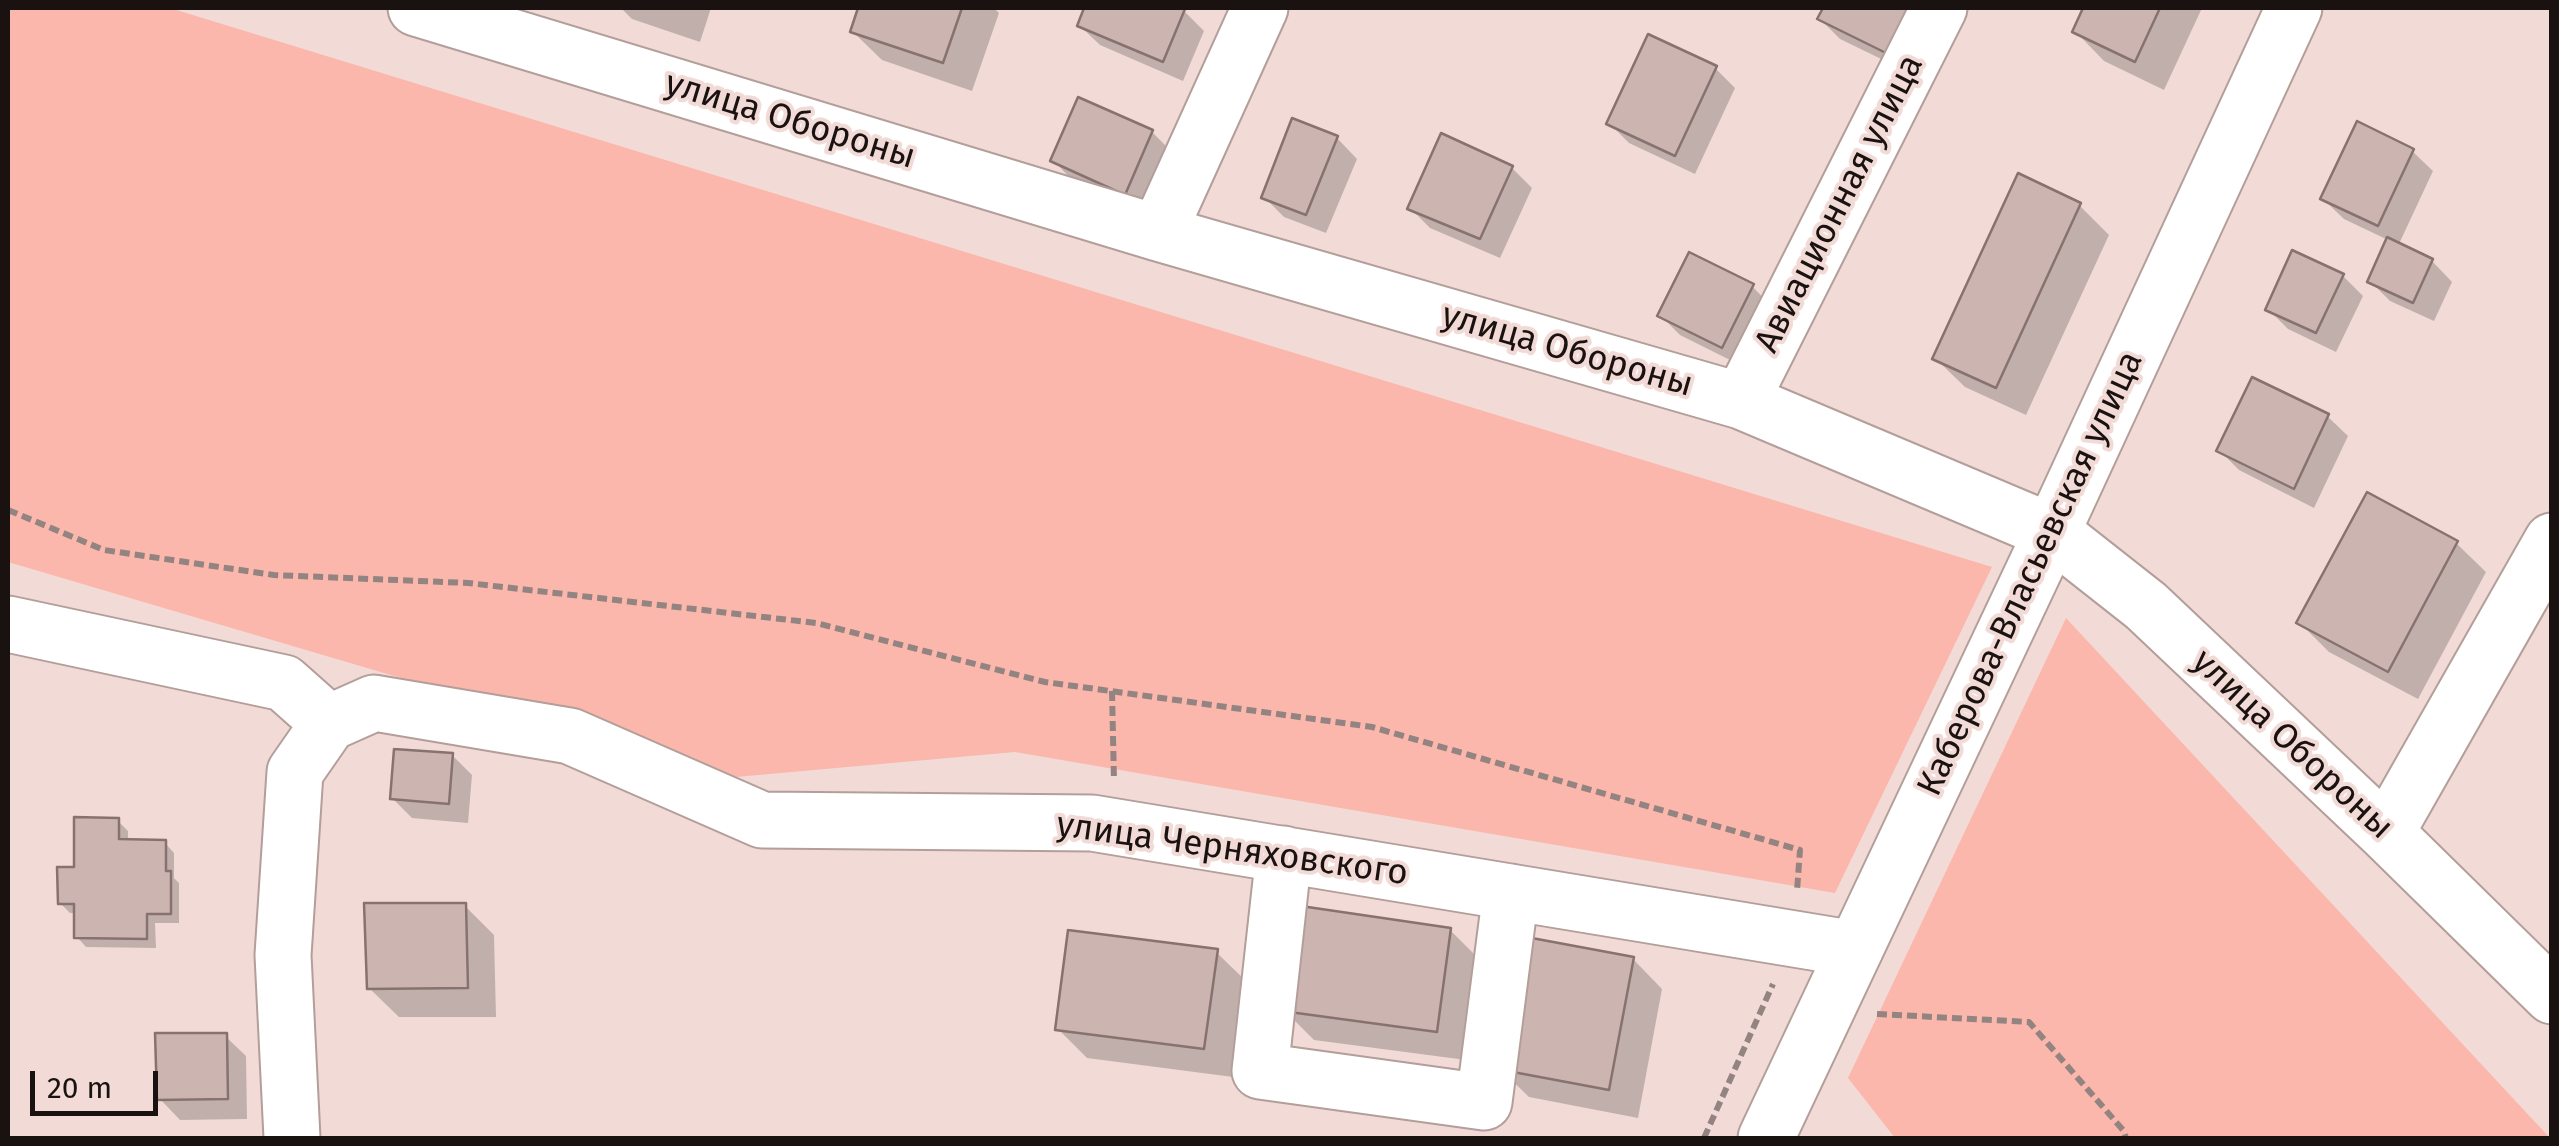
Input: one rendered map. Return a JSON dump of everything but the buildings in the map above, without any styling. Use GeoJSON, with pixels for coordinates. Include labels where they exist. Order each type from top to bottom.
{"type":"FeatureCollection","features":[{"type":"Feature","properties":{"kind":"street"},"geometry":{"type":"LineString","coordinates":[[1158,233],[1260,8]]}},
{"type":"Feature","properties":{"kind":"street","name":"Авиационная улица"},"geometry":{"type":"LineString","coordinates":[[1742,401],[1939,8]]}},
{"type":"Feature","properties":{"kind":"street","name":"Каберова-Власьевская улица"},"geometry":{"type":"LineString","coordinates":[[1766,1138],[2294,8]]}},
{"type":"Feature","properties":{"kind":"street","name":"улица Обороны"},"geometry":{"type":"LineString","coordinates":[[445,12],[1158,233],[1742,401],[2052,532],[2146,606],[2552,996]]}},
{"type":"Feature","properties":{"kind":"street"},"geometry":{"type":"LineString","coordinates":[[2386,833],[2552,541]]}},
{"type":"Feature","properties":{"kind":"street"},"geometry":{"type":"LineString","coordinates":[[8,624],[284,682],[328,723],[295,772],[284,955],[292,1138]]}},
{"type":"Feature","properties":{"kind":"street","name":"улица Черняховского"},"geometry":{"type":"LineString","coordinates":[[328,723],[374,703],[570,736],[762,820],[1092,823],[1854,950]]}},
{"type":"Feature","properties":{"kind":"street"},"geometry":{"type":"LineString","coordinates":[[1284,854],[1260,1071],[1484,1102],[1511,892]]}},
{"type":"Feature","properties":{"kind":"path"},"geometry":{"type":"LineString","coordinates":[[8,510],[104,550],[274,575],[468,584],[816,623],[1045,682],[1372,727],[1800,850],[1793,939],[1704,1138]]}},
{"type":"Feature","properties":{"kind":"path"},"geometry":{"type":"LineString","coordinates":[[1112,691],[1114,827]]}},
{"type":"Feature","properties":{"kind":"path"},"geometry":{"type":"LineString","coordinates":[[1826,1010],[2029,1022],[2126,1138]]}},
{"type":"Feature","properties":{"kind":"shaded area"},"geometry":{"type":"Polygon","coordinates":[[[8,8],[170,8],[1992,567],[1835,893],[1015,752],[736,777],[8,562],[8,8]]]}},
{"type":"Feature","properties":{"kind":"shaded area"},"geometry":{"type":"Polygon","coordinates":[[[2066,618],[2550,1138],[1895,1138],[1848,1078],[2066,618]]]}}]}
